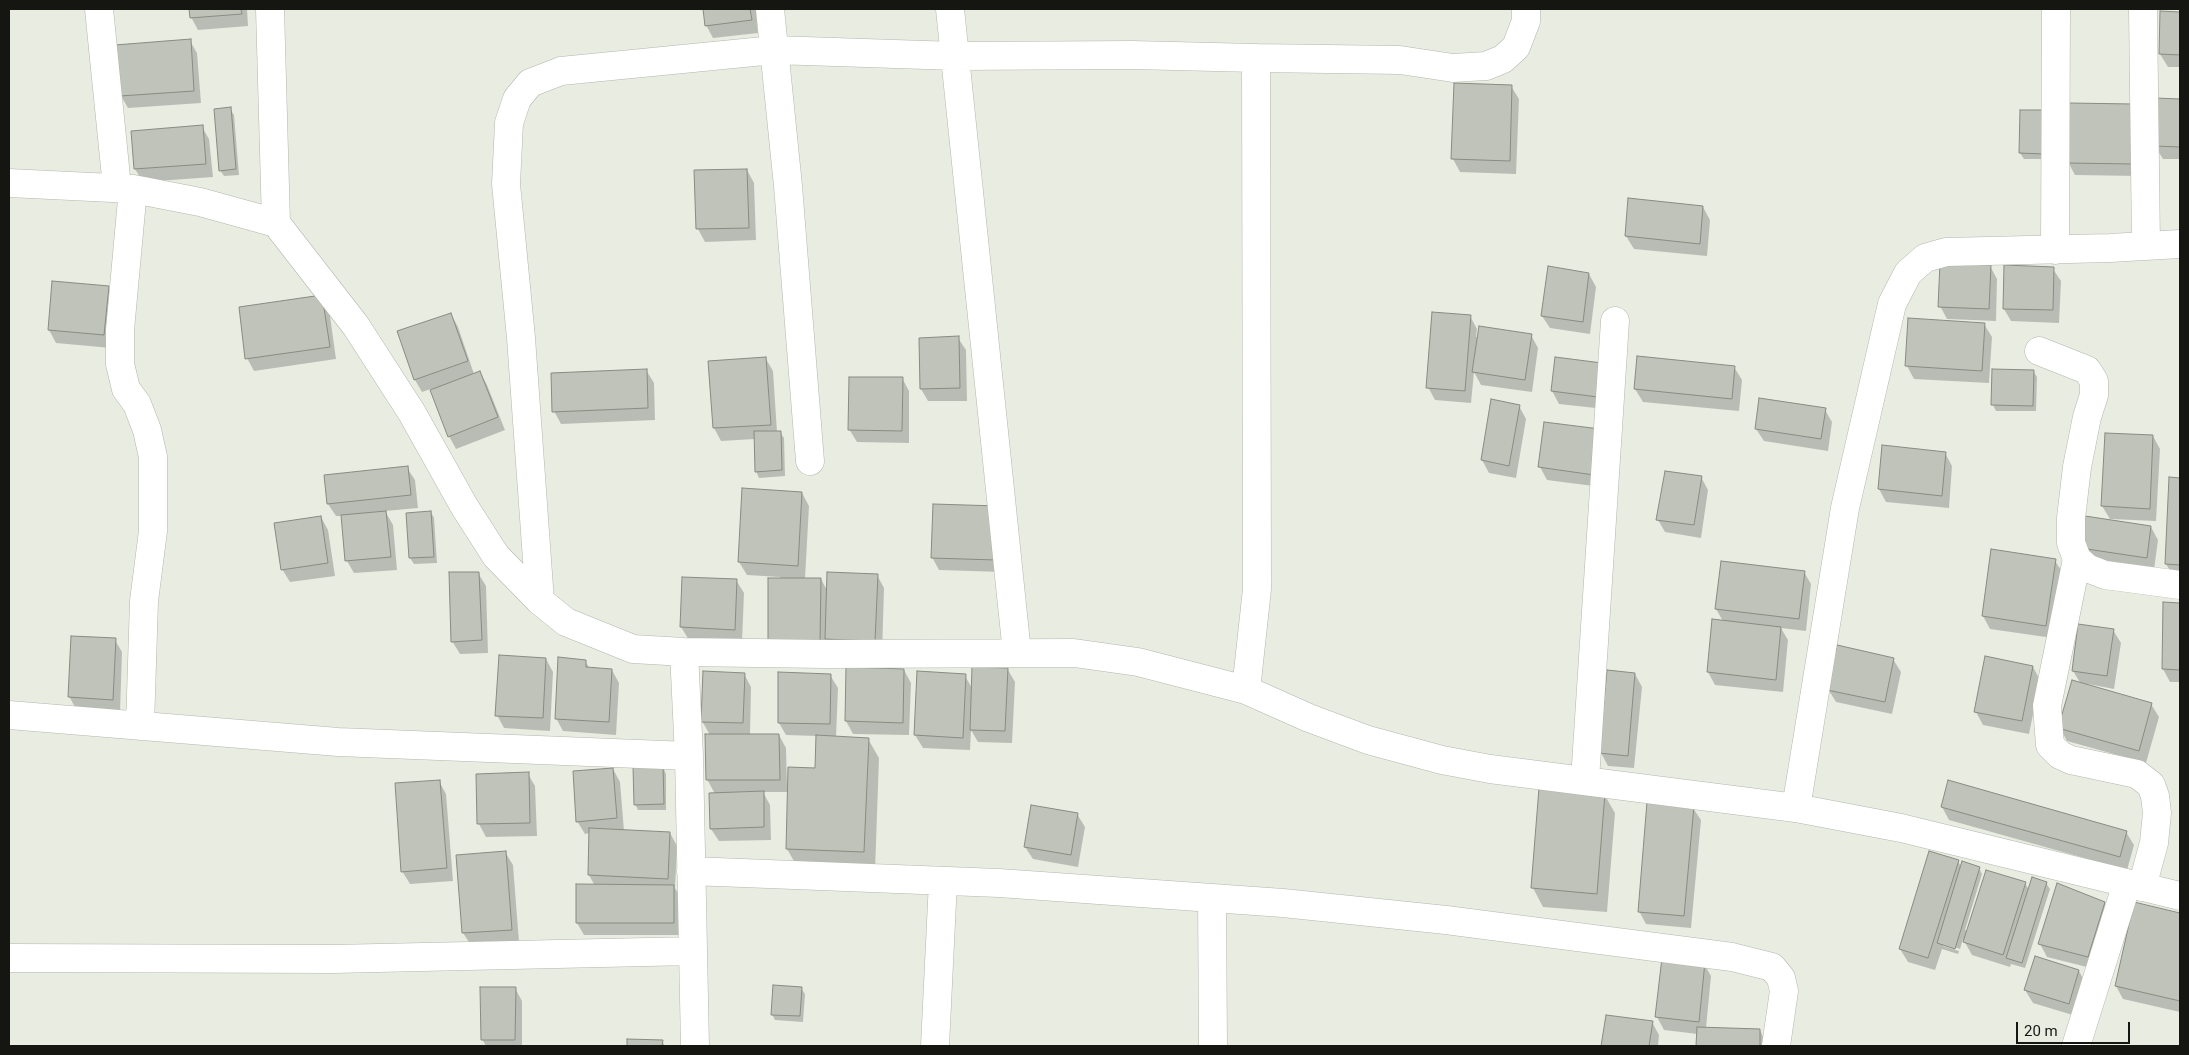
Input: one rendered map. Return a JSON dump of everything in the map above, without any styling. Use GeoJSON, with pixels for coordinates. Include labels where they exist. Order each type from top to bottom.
{"type":"FeatureCollection","features":[{"type":"Feature","properties":{"kind":"street"},"geometry":{"type":"LineString","coordinates":[[99,9],[125,188],[120,364],[126,389],[137,404],[147,430],[153,457],[153,532],[144,601],[140,726]]}},
{"type":"Feature","properties":{"kind":"street"},"geometry":{"type":"LineString","coordinates":[[270,9],[276,223],[356,326],[412,413],[464,506],[496,556],[540,601],[566,622],[633,649],[684,652],[825,654],[1074,653],[1138,662],[1246,690],[1309,718],[1368,740],[1442,760],[1490,769],[1796,808],[1901,828],[2180,896]]}},
{"type":"Feature","properties":{"kind":"street"},"geometry":{"type":"LineString","coordinates":[[770,9],[788,186],[810,461]]}},
{"type":"Feature","properties":{"kind":"street"},"geometry":{"type":"LineString","coordinates":[[950,9],[996,466],[1017,653]]}},
{"type":"Feature","properties":{"kind":"street"},"geometry":{"type":"LineString","coordinates":[[540,601],[524,366],[506,184],[509,123],[517,99],[530,83],[561,71],[774,50],[956,56],[1132,55],[1400,60],[1453,68],[1486,66],[1503,59],[1516,47],[1526,21],[1526,9]]}},
{"type":"Feature","properties":{"kind":"street"},"geometry":{"type":"LineString","coordinates":[[2054,250],[2056,9]]}},
{"type":"Feature","properties":{"kind":"street"},"geometry":{"type":"LineString","coordinates":[[2143,9],[2146,246]]}},
{"type":"Feature","properties":{"kind":"street"},"geometry":{"type":"LineString","coordinates":[[1246,690],[1257,589],[1256,58]]}},
{"type":"Feature","properties":{"kind":"street"},"geometry":{"type":"LineString","coordinates":[[9,183],[125,188],[200,202],[276,223]]}},
{"type":"Feature","properties":{"kind":"street"},"geometry":{"type":"LineString","coordinates":[[1796,808],[1845,508],[1892,304],[1908,273],[1925,258],[1946,252],[2054,250],[2180,244]]}},
{"type":"Feature","properties":{"kind":"street"},"geometry":{"type":"LineString","coordinates":[[1585,780],[1615,322]]}},
{"type":"Feature","properties":{"kind":"street"},"geometry":{"type":"LineString","coordinates":[[2039,351],[2087,370],[2094,382],[2094,395],[2087,417],[2077,467],[2071,518],[2071,543],[2077,560],[2047,706],[2050,745],[2060,755],[2072,760],[2137,774],[2151,785],[2155,796],[2157,813],[2154,843],[2135,885],[2078,1045]]}},
{"type":"Feature","properties":{"kind":"street"},"geometry":{"type":"LineString","coordinates":[[2077,560],[2087,568],[2104,575],[2180,585]]}},
{"type":"Feature","properties":{"kind":"street"},"geometry":{"type":"LineString","coordinates":[[684,652],[689,756],[694,1046]]}},
{"type":"Feature","properties":{"kind":"street"},"geometry":{"type":"LineString","coordinates":[[9,716],[338,742],[689,756]]}},
{"type":"Feature","properties":{"kind":"street"},"geometry":{"type":"LineString","coordinates":[[691,871],[1059,887],[1283,903],[1446,920],[1757,962],[1772,967],[1781,978],[1784,991],[1776,1046]]}},
{"type":"Feature","properties":{"kind":"street"},"geometry":{"type":"LineString","coordinates":[[935,1046],[943,881]]}},
{"type":"Feature","properties":{"kind":"street"},"geometry":{"type":"LineString","coordinates":[[1212,899],[1213,1046]]}},
{"type":"Feature","properties":{"kind":"street"},"geometry":{"type":"LineString","coordinates":[[9,958],[333,959],[692,951]]}},
{"type":"Feature","properties":{"kind":"building"},"geometry":{"type":"Polygon","coordinates":[[[189,9],[241,9],[242,14],[190,18],[189,9]]]}},
{"type":"Feature","properties":{"kind":"building"},"geometry":{"type":"Polygon","coordinates":[[[703,9],[750,9],[752,20],[705,26],[703,9]]]}},
{"type":"Feature","properties":{"kind":"building"},"geometry":{"type":"Polygon","coordinates":[[[2160,11],[2180,12],[2180,55],[2159,54],[2160,11]]]}},
{"type":"Feature","properties":{"kind":"building"},"geometry":{"type":"Polygon","coordinates":[[[191,39],[194,91],[120,96],[115,45],[191,39]]]}},
{"type":"Feature","properties":{"kind":"building"},"geometry":{"type":"Polygon","coordinates":[[[1454,83],[1512,85],[1510,161],[1451,159],[1454,83]]]}},
{"type":"Feature","properties":{"kind":"building"},"geometry":{"type":"Polygon","coordinates":[[[2155,98],[2180,99],[2180,147],[2154,146],[2155,98]]]}},
{"type":"Feature","properties":{"kind":"building"},"geometry":{"type":"Polygon","coordinates":[[[2068,103],[2133,104],[2132,164],[2067,163],[2068,103]]]}},
{"type":"Feature","properties":{"kind":"building"},"geometry":{"type":"Polygon","coordinates":[[[231,107],[236,169],[219,171],[214,109],[231,107]]]}},
{"type":"Feature","properties":{"kind":"building"},"geometry":{"type":"Polygon","coordinates":[[[2020,110],[2045,110],[2045,154],[2019,153],[2020,110]]]}},
{"type":"Feature","properties":{"kind":"building"},"geometry":{"type":"Polygon","coordinates":[[[203,125],[206,164],[134,169],[131,131],[203,125]]]}},
{"type":"Feature","properties":{"kind":"building"},"geometry":{"type":"Polygon","coordinates":[[[747,169],[749,228],[696,229],[694,170],[747,169]]]}},
{"type":"Feature","properties":{"kind":"building"},"geometry":{"type":"Polygon","coordinates":[[[1628,198],[1703,206],[1700,244],[1625,236],[1628,198]]]}},
{"type":"Feature","properties":{"kind":"building"},"geometry":{"type":"Polygon","coordinates":[[[1940,263],[1991,265],[1989,309],[1938,307],[1940,263]]]}},
{"type":"Feature","properties":{"kind":"building"},"geometry":{"type":"Polygon","coordinates":[[[2004,265],[2054,267],[2053,310],[2003,309],[2004,265]]]}},
{"type":"Feature","properties":{"kind":"building"},"geometry":{"type":"Polygon","coordinates":[[[1548,266],[1589,273],[1583,322],[1541,316],[1548,266]]]}},
{"type":"Feature","properties":{"kind":"building"},"geometry":{"type":"Polygon","coordinates":[[[52,281],[109,286],[104,335],[48,330],[52,281]]]}},
{"type":"Feature","properties":{"kind":"building"},"geometry":{"type":"Polygon","coordinates":[[[322,295],[330,347],[245,359],[239,307],[322,295]]]}},
{"type":"Feature","properties":{"kind":"building"},"geometry":{"type":"Polygon","coordinates":[[[1432,312],[1471,315],[1465,391],[1426,388],[1432,312]]]}},
{"type":"Feature","properties":{"kind":"building"},"geometry":{"type":"Polygon","coordinates":[[[451,313],[468,361],[414,380],[397,331],[451,313]]]}},
{"type":"Feature","properties":{"kind":"building"},"geometry":{"type":"Polygon","coordinates":[[[1908,318],[1985,323],[1982,371],[1905,366],[1908,318]]]}},
{"type":"Feature","properties":{"kind":"building"},"geometry":{"type":"Polygon","coordinates":[[[1479,326],[1532,334],[1525,380],[1472,372],[1479,326]]]}},
{"type":"Feature","properties":{"kind":"building"},"geometry":{"type":"Polygon","coordinates":[[[959,336],[960,388],[920,389],[919,338],[959,336]]]}},
{"type":"Feature","properties":{"kind":"building"},"geometry":{"type":"Polygon","coordinates":[[[1637,356],[1735,366],[1732,399],[1634,389],[1637,356]]]}},
{"type":"Feature","properties":{"kind":"building"},"geometry":{"type":"Polygon","coordinates":[[[766,357],[771,425],[713,428],[708,361],[766,357]]]}},
{"type":"Feature","properties":{"kind":"building"},"geometry":{"type":"Polygon","coordinates":[[[1555,357],[1602,363],[1598,397],[1551,391],[1555,357]]]}},
{"type":"Feature","properties":{"kind":"building"},"geometry":{"type":"Polygon","coordinates":[[[647,369],[648,408],[552,412],[551,373],[647,369]]]}},
{"type":"Feature","properties":{"kind":"building"},"geometry":{"type":"Polygon","coordinates":[[[1992,369],[2034,370],[2033,406],[1991,405],[1992,369]]]}},
{"type":"Feature","properties":{"kind":"building"},"geometry":{"type":"Polygon","coordinates":[[[480,371],[498,417],[448,437],[430,390],[480,371]]]}},
{"type":"Feature","properties":{"kind":"building"},"geometry":{"type":"Polygon","coordinates":[[[849,377],[903,377],[902,431],[848,430],[849,377]]]}},
{"type":"Feature","properties":{"kind":"building"},"geometry":{"type":"Polygon","coordinates":[[[1759,398],[1826,408],[1821,439],[1755,429],[1759,398]]]}},
{"type":"Feature","properties":{"kind":"building"},"geometry":{"type":"Polygon","coordinates":[[[1491,399],[1520,405],[1509,466],[1481,460],[1491,399]]]}},
{"type":"Feature","properties":{"kind":"building"},"geometry":{"type":"Polygon","coordinates":[[[1544,422],[1600,429],[1594,475],[1538,467],[1544,422]]]}},
{"type":"Feature","properties":{"kind":"building"},"geometry":{"type":"Polygon","coordinates":[[[754,431],[781,431],[782,470],[755,472],[754,431]]]}},
{"type":"Feature","properties":{"kind":"building"},"geometry":{"type":"Polygon","coordinates":[[[2105,433],[2153,435],[2150,509],[2101,506],[2105,433]]]}},
{"type":"Feature","properties":{"kind":"building"},"geometry":{"type":"Polygon","coordinates":[[[1882,445],[1946,452],[1942,496],[1878,489],[1882,445]]]}},
{"type":"Feature","properties":{"kind":"building"},"geometry":{"type":"Polygon","coordinates":[[[408,466],[411,495],[327,504],[324,475],[408,466]]]}},
{"type":"Feature","properties":{"kind":"building"},"geometry":{"type":"Polygon","coordinates":[[[1665,471],[1702,476],[1694,525],[1656,520],[1665,471]]]}},
{"type":"Feature","properties":{"kind":"building"},"geometry":{"type":"Polygon","coordinates":[[[2169,477],[2180,478],[2180,565],[2165,564],[2169,477]]]}},
{"type":"Feature","properties":{"kind":"building"},"geometry":{"type":"Polygon","coordinates":[[[742,488],[802,492],[798,566],[738,562],[742,488]]]}},
{"type":"Feature","properties":{"kind":"building"},"geometry":{"type":"Polygon","coordinates":[[[933,504],[998,506],[996,560],[931,558],[933,504]]]}},
{"type":"Feature","properties":{"kind":"building"},"geometry":{"type":"Polygon","coordinates":[[[386,511],[391,557],[345,561],[341,515],[386,511]]]}},
{"type":"Feature","properties":{"kind":"building"},"geometry":{"type":"Polygon","coordinates":[[[431,511],[434,557],[409,558],[406,513],[431,511]]]}},
{"type":"Feature","properties":{"kind":"building"},"geometry":{"type":"Polygon","coordinates":[[[321,516],[328,563],[281,570],[274,523],[321,516]]]}},
{"type":"Feature","properties":{"kind":"building"},"geometry":{"type":"Polygon","coordinates":[[[2085,516],[2151,526],[2147,558],[2080,548],[2085,516]]]}},
{"type":"Feature","properties":{"kind":"building"},"geometry":{"type":"Polygon","coordinates":[[[1991,549],[2056,559],[2046,626],[1982,616],[1991,549]]]}},
{"type":"Feature","properties":{"kind":"building"},"geometry":{"type":"Polygon","coordinates":[[[1721,561],[1805,571],[1799,619],[1715,609],[1721,561]]]}},
{"type":"Feature","properties":{"kind":"building"},"geometry":{"type":"Polygon","coordinates":[[[449,572],[479,572],[482,640],[451,642],[449,572]]]}},
{"type":"Feature","properties":{"kind":"building"},"geometry":{"type":"Polygon","coordinates":[[[827,572],[878,574],[875,641],[825,639],[827,572]]]}},
{"type":"Feature","properties":{"kind":"building"},"geometry":{"type":"Polygon","coordinates":[[[682,577],[737,579],[735,630],[680,627],[682,577]]]}},
{"type":"Feature","properties":{"kind":"building"},"geometry":{"type":"Polygon","coordinates":[[[768,578],[821,578],[820,643],[768,642],[768,578]]]}},
{"type":"Feature","properties":{"kind":"building"},"geometry":{"type":"Polygon","coordinates":[[[2163,602],[2180,603],[2180,670],[2162,669],[2163,602]]]}},
{"type":"Feature","properties":{"kind":"building"},"geometry":{"type":"Polygon","coordinates":[[[1712,619],[1781,627],[1776,680],[1707,672],[1712,619]]]}},
{"type":"Feature","properties":{"kind":"building"},"geometry":{"type":"Polygon","coordinates":[[[2078,624],[2114,629],[2107,676],[2072,671],[2078,624]]]}},
{"type":"Feature","properties":{"kind":"building"},"geometry":{"type":"Polygon","coordinates":[[[71,636],[116,638],[113,700],[68,697],[71,636]]]}},
{"type":"Feature","properties":{"kind":"building"},"geometry":{"type":"Polygon","coordinates":[[[1837,645],[1894,658],[1885,702],[1827,690],[1837,645]]]}},
{"type":"Feature","properties":{"kind":"building"},"geometry":{"type":"Polygon","coordinates":[[[499,655],[546,658],[543,718],[495,716],[499,655]]]}},
{"type":"Feature","properties":{"kind":"building"},"geometry":{"type":"Polygon","coordinates":[[[1985,656],[2033,666],[2022,721],[1974,712],[1985,656]]]}},
{"type":"Feature","properties":{"kind":"building"},"geometry":{"type":"Polygon","coordinates":[[[558,657],[586,660],[586,667],[612,669],[609,722],[555,719],[558,657]]]}},
{"type":"Feature","properties":{"kind":"building"},"geometry":{"type":"Polygon","coordinates":[[[846,667],[904,669],[903,723],[845,721],[846,667]]]}},
{"type":"Feature","properties":{"kind":"building"},"geometry":{"type":"Polygon","coordinates":[[[972,667],[1008,668],[1005,731],[970,730],[972,667]]]}},
{"type":"Feature","properties":{"kind":"building"},"geometry":{"type":"Polygon","coordinates":[[[1607,670],[1635,673],[1628,756],[1599,753],[1607,670]]]}},
{"type":"Feature","properties":{"kind":"building"},"geometry":{"type":"Polygon","coordinates":[[[703,671],[745,673],[743,723],[701,722],[703,671]]]}},
{"type":"Feature","properties":{"kind":"building"},"geometry":{"type":"Polygon","coordinates":[[[917,671],[966,674],[963,738],[914,735],[917,671]]]}},
{"type":"Feature","properties":{"kind":"building"},"geometry":{"type":"Polygon","coordinates":[[[778,672],[831,674],[830,724],[778,723],[778,672]]]}},
{"type":"Feature","properties":{"kind":"building"},"geometry":{"type":"Polygon","coordinates":[[[2072,680],[2152,703],[2139,751],[2058,728],[2072,680]]]}},
{"type":"Feature","properties":{"kind":"building"},"geometry":{"type":"Polygon","coordinates":[[[705,734],[779,734],[780,780],[706,780],[705,734]]]}},
{"type":"Feature","properties":{"kind":"building"},"geometry":{"type":"Polygon","coordinates":[[[816,735],[869,738],[864,852],[786,849],[788,767],[815,768],[816,735]]]}},
{"type":"Feature","properties":{"kind":"building"},"geometry":{"type":"Polygon","coordinates":[[[633,766],[663,766],[664,804],[634,805],[633,766]]]}},
{"type":"Feature","properties":{"kind":"building"},"geometry":{"type":"Polygon","coordinates":[[[613,768],[617,818],[576,822],[573,771],[613,768]]]}},
{"type":"Feature","properties":{"kind":"building"},"geometry":{"type":"Polygon","coordinates":[[[529,772],[530,823],[477,824],[476,774],[529,772]]]}},
{"type":"Feature","properties":{"kind":"building"},"geometry":{"type":"Polygon","coordinates":[[[440,780],[447,868],[401,872],[395,783],[440,780]]]}},
{"type":"Feature","properties":{"kind":"building"},"geometry":{"type":"Polygon","coordinates":[[[1948,780],[2127,831],[2120,857],[1941,807],[1948,780]]]}},
{"type":"Feature","properties":{"kind":"building"},"geometry":{"type":"Polygon","coordinates":[[[1539,788],[1605,793],[1597,894],[1531,888],[1539,788]]]}},
{"type":"Feature","properties":{"kind":"building"},"geometry":{"type":"Polygon","coordinates":[[[764,791],[764,827],[710,829],[709,793],[764,791]]]}},
{"type":"Feature","properties":{"kind":"building"},"geometry":{"type":"Polygon","coordinates":[[[1647,802],[1694,806],[1684,916],[1638,912],[1647,802]]]}},
{"type":"Feature","properties":{"kind":"building"},"geometry":{"type":"Polygon","coordinates":[[[1031,805],[1078,813],[1071,855],[1024,847],[1031,805]]]}},
{"type":"Feature","properties":{"kind":"building"},"geometry":{"type":"Polygon","coordinates":[[[589,828],[670,832],[668,879],[588,875],[589,828]]]}},
{"type":"Feature","properties":{"kind":"building"},"geometry":{"type":"Polygon","coordinates":[[[506,851],[512,930],[462,933],[456,855],[506,851]]]}},
{"type":"Feature","properties":{"kind":"building"},"geometry":{"type":"Polygon","coordinates":[[[1929,851],[1959,860],[1928,958],[1899,949],[1929,851]]]}},
{"type":"Feature","properties":{"kind":"building"},"geometry":{"type":"Polygon","coordinates":[[[1962,861],[1980,867],[1955,949],[1937,943],[1962,861]]]}},
{"type":"Feature","properties":{"kind":"building"},"geometry":{"type":"Polygon","coordinates":[[[1986,870],[2026,882],[2003,955],[1963,942],[1986,870]]]}},
{"type":"Feature","properties":{"kind":"building"},"geometry":{"type":"Polygon","coordinates":[[[2032,877],[2047,882],[2022,963],[2006,958],[2032,877]]]}},
{"type":"Feature","properties":{"kind":"building"},"geometry":{"type":"Polygon","coordinates":[[[2057,883],[2105,902],[2088,957],[2038,944],[2057,883]]]}},
{"type":"Feature","properties":{"kind":"building"},"geometry":{"type":"Polygon","coordinates":[[[576,884],[674,885],[674,923],[576,923],[576,884]]]}},
{"type":"Feature","properties":{"kind":"building"},"geometry":{"type":"Polygon","coordinates":[[[2134,902],[2180,913],[2180,1001],[2115,986],[2134,902]]]}},
{"type":"Feature","properties":{"kind":"building"},"geometry":{"type":"Polygon","coordinates":[[[2035,956],[2079,970],[2069,1004],[2024,990],[2035,956]]]}},
{"type":"Feature","properties":{"kind":"building"},"geometry":{"type":"Polygon","coordinates":[[[1662,958],[1705,962],[1699,1022],[1655,1017],[1662,958]]]}},
{"type":"Feature","properties":{"kind":"building"},"geometry":{"type":"Polygon","coordinates":[[[773,985],[802,987],[800,1016],[771,1015],[773,985]]]}},
{"type":"Feature","properties":{"kind":"building"},"geometry":{"type":"Polygon","coordinates":[[[480,987],[516,987],[515,1040],[481,1040],[480,987]]]}},
{"type":"Feature","properties":{"kind":"building"},"geometry":{"type":"Polygon","coordinates":[[[1606,1015],[1653,1021],[1649,1046],[1601,1046],[1606,1015]]]}},
{"type":"Feature","properties":{"kind":"building"},"geometry":{"type":"Polygon","coordinates":[[[1697,1027],[1760,1029],[1760,1046],[1696,1046],[1697,1027]]]}},
{"type":"Feature","properties":{"kind":"building"},"geometry":{"type":"Polygon","coordinates":[[[627,1039],[663,1040],[662,1046],[627,1046],[627,1039]]]}}]}
